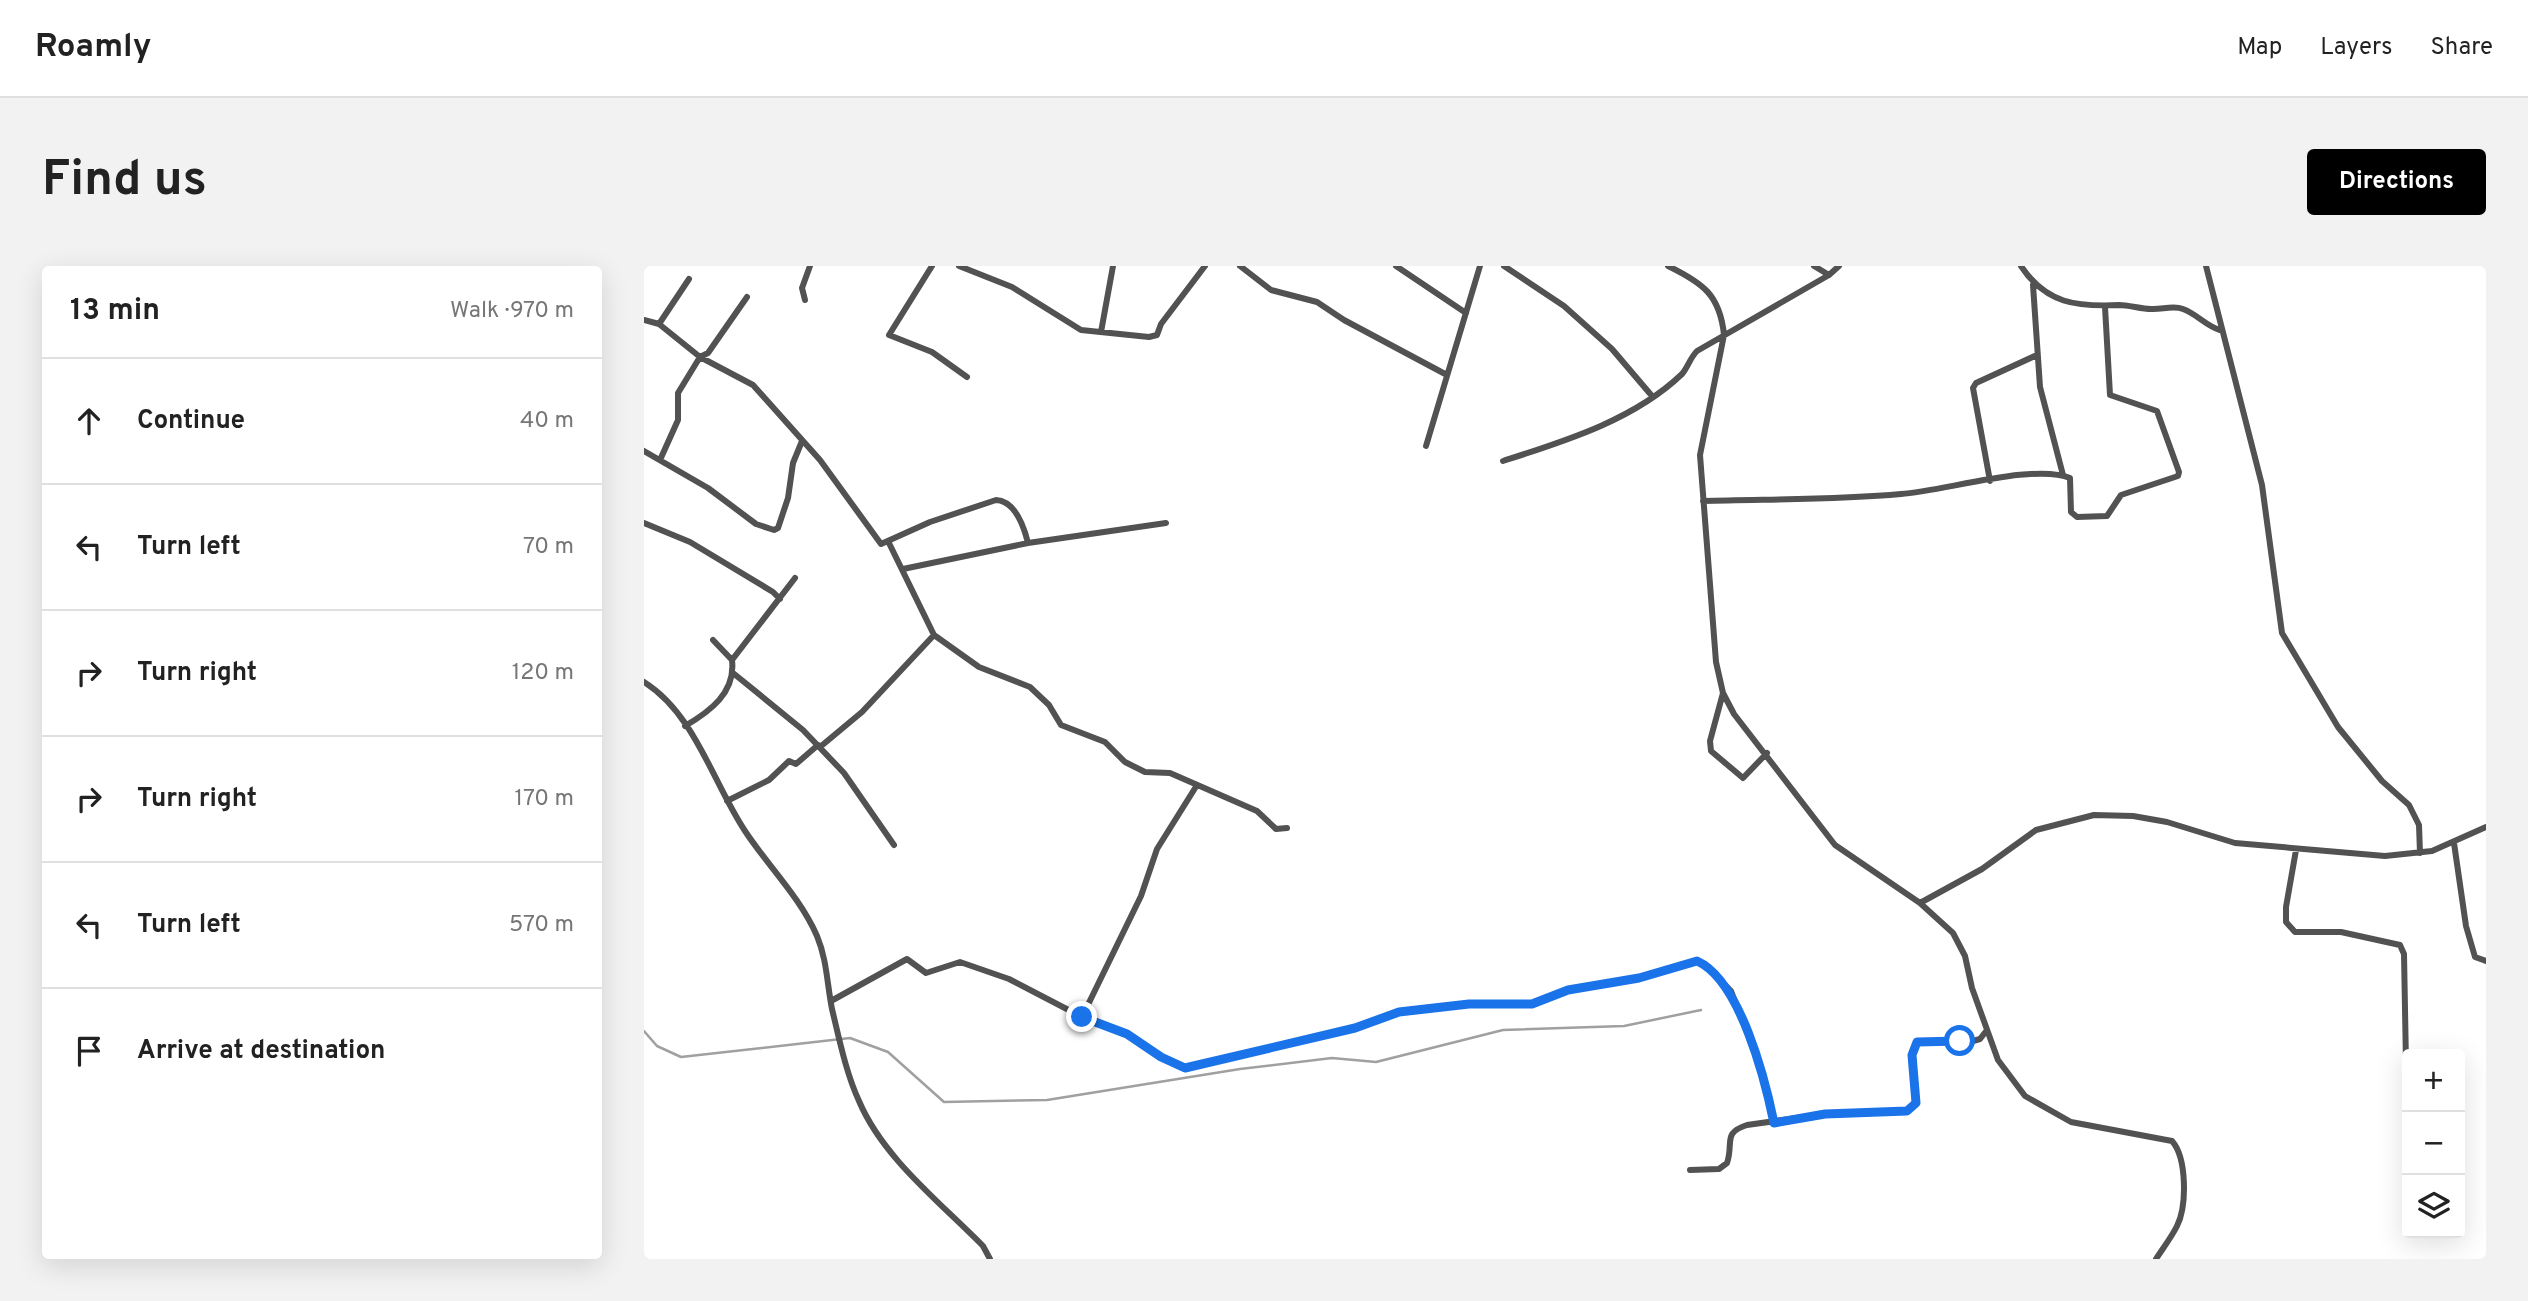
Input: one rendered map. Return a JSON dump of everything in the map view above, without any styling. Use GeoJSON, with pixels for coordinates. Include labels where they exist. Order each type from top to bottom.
{"type":"FeatureCollection","features":[{"type":"Feature","properties":{"kind":"street"},"geometry":{"type":"LineString","coordinates":[[805,300],[802,288],[810,266]]}},
{"type":"Feature","properties":{"kind":"street"},"geometry":{"type":"LineString","coordinates":[[932,266],[889,335],[932,352],[967,377]]}},
{"type":"Feature","properties":{"kind":"street"},"geometry":{"type":"LineString","coordinates":[[960,266],[1012,287],[1081,330],[1149,337],[1157,335],[1161,324],[1205,266]]}},
{"type":"Feature","properties":{"kind":"street"},"geometry":{"type":"LineString","coordinates":[[1101,332],[1114,266]]}},
{"type":"Feature","properties":{"kind":"street"},"geometry":{"type":"LineString","coordinates":[[1240,266],[1271,290],[1317,302],[1344,320],[1447,375]]}},
{"type":"Feature","properties":{"kind":"street"},"geometry":{"type":"LineString","coordinates":[[1396,266],[1466,313]]}},
{"type":"Feature","properties":{"kind":"street"},"geometry":{"type":"LineString","coordinates":[[1426,446],[1480,266]]}},
{"type":"Feature","properties":{"kind":"street"},"geometry":{"type":"LineString","coordinates":[[1504,266],[1564,306],[1612,349],[1652,396]]}},
{"type":"Feature","properties":{"kind":"street"},"geometry":{"type":"LineString","coordinates":[[1668,266],[1697,281],[1714,298],[1720,309],[1724,335],[1702,433],[1703,501],[1716,662],[1723,693],[1734,714],[1767,753],[1835,845],[1944,921],[1959,945],[1987,1030],[2005,1073],[2025,1096],[2071,1122],[2172,1141],[2175,1144],[2181,1164],[2181,1210],[2178,1224],[2156,1259]]}},
{"type":"Feature","properties":{"kind":"street"},"geometry":{"type":"LineString","coordinates":[[1814,266],[1829,275]]}},
{"type":"Feature","properties":{"kind":"street"},"geometry":{"type":"LineString","coordinates":[[1503,461],[1569,440],[1626,414],[1685,370],[1697,351],[1829,275],[1839,266]]}},
{"type":"Feature","properties":{"kind":"street"},"geometry":{"type":"LineString","coordinates":[[2021,266],[2033,285],[2040,387],[2063,475]]}},
{"type":"Feature","properties":{"kind":"street"},"geometry":{"type":"LineString","coordinates":[[2206,266],[2220,330],[2262,485],[2282,634],[2338,727],[2382,781],[2409,805],[2419,825],[2420,853]]}},
{"type":"Feature","properties":{"kind":"street"},"geometry":{"type":"LineString","coordinates":[[659,324],[689,279]]}},
{"type":"Feature","properties":{"kind":"street"},"geometry":{"type":"LineString","coordinates":[[2033,285],[2063,301],[2090,308],[2121,305],[2153,310],[2183,308],[2208,326],[2220,330]]}},
{"type":"Feature","properties":{"kind":"street"},"geometry":{"type":"LineString","coordinates":[[660,460],[678,420],[678,393],[700,357],[708,353],[747,297]]}},
{"type":"Feature","properties":{"kind":"street"},"geometry":{"type":"LineString","coordinates":[[1703,501],[1901,494],[1990,481],[2017,472],[2063,475],[2070,478],[2069,505],[2077,517],[2108,516],[2121,495],[2178,476],[2179,472],[2157,411],[2110,395],[2105,307]]}},
{"type":"Feature","properties":{"kind":"street"},"geometry":{"type":"LineString","coordinates":[[644,320],[659,324],[700,357],[753,385],[802,441],[881,544],[955,513],[1004,500],[1013,507],[1028,543]]}},
{"type":"Feature","properties":{"kind":"street"},"geometry":{"type":"LineString","coordinates":[[1990,481],[1973,388],[1976,383],[2037,355]]}},
{"type":"Feature","properties":{"kind":"street"},"geometry":{"type":"LineString","coordinates":[[644,451],[708,488],[756,524],[774,530],[778,528],[789,498],[793,463],[802,441]]}},
{"type":"Feature","properties":{"kind":"street"},"geometry":{"type":"LineString","coordinates":[[644,523],[690,542],[780,599]]}},
{"type":"Feature","properties":{"kind":"street"},"geometry":{"type":"LineString","coordinates":[[903,569],[1028,543],[1166,523]]}},
{"type":"Feature","properties":{"kind":"street"},"geometry":{"type":"LineString","coordinates":[[887,541],[934,635],[979,667],[1030,687],[1049,705],[1061,725],[1105,742],[1125,762],[1145,772],[1170,773],[1257,811],[1276,829],[1287,828]]}},
{"type":"Feature","properties":{"kind":"street"},"geometry":{"type":"LineString","coordinates":[[732,660],[795,578]]}},
{"type":"Feature","properties":{"kind":"street"},"geometry":{"type":"LineString","coordinates":[[727,801],[769,780],[789,761],[796,764],[862,712],[934,635]]}},
{"type":"Feature","properties":{"kind":"street"},"geometry":{"type":"LineString","coordinates":[[685,726],[718,704],[733,673],[732,660],[713,640]]}},
{"type":"Feature","properties":{"kind":"street"},"geometry":{"type":"LineString","coordinates":[[733,673],[819,746],[844,773],[894,845]]}},
{"type":"Feature","properties":{"kind":"street"},"geometry":{"type":"LineString","coordinates":[[644,682],[668,702],[685,726],[727,801],[817,937],[826,963],[831,1001],[855,1090],[870,1120],[895,1155],[983,1246],[990,1259]]}},
{"type":"Feature","properties":{"kind":"street"},"geometry":{"type":"LineString","coordinates":[[1723,693],[1710,741],[1711,751],[1743,778],[1767,753]]}},
{"type":"Feature","properties":{"kind":"street"},"geometry":{"type":"LineString","coordinates":[[1082,1017],[1141,896],[1157,849],[1197,785]]}},
{"type":"Feature","properties":{"kind":"street"},"geometry":{"type":"LineString","coordinates":[[1920,903],[1982,869],[2036,830],[2094,815],[2133,816],[2167,822],[2216,840],[2296,850],[2385,856],[2420,853],[2454,843],[2486,827]]}},
{"type":"Feature","properties":{"kind":"street"},"geometry":{"type":"LineString","coordinates":[[2454,843],[2466,926],[2475,957],[2486,961]]}},
{"type":"Feature","properties":{"kind":"street"},"geometry":{"type":"LineString","coordinates":[[2296,850],[2286,907],[2286,922],[2295,932],[2342,932],[2400,945],[2404,965],[2406,1049]]}},
{"type":"Feature","properties":{"kind":"street"},"geometry":{"type":"LineString","coordinates":[[831,1001],[907,959],[926,973],[960,962],[1009,979],[1082,1017],[1127,1034],[1161,1057],[1185,1068],[1355,1028],[1399,1012],[1469,1004],[1532,1004],[1568,990],[1639,978],[1697,961],[1706,965],[1731,991],[1763,1074],[1774,1123]]}},
{"type":"Feature","properties":{"kind":"street"},"geometry":{"type":"LineString","coordinates":[[1690,1170],[1719,1169],[1727,1163],[1730,1137],[1734,1129],[1825,1114],[1907,1111],[1916,1103],[1912,1055],[1917,1042],[1973,1041],[1980,1039],[1987,1030]]}},
{"type":"Feature","properties":{"kind":"waterway"},"geometry":{"type":"LineString","coordinates":[[644,1031],[657,1046],[681,1057],[850,1038],[888,1052],[944,1102],[1047,1100],[1240,1069],[1332,1058],[1376,1062],[1503,1030],[1624,1026],[1701,1010]]}},
{"type":"Feature","properties":{"kind":"route"},"geometry":{"type":"LineString","coordinates":[[1082,1017],[1127,1034],[1161,1057],[1185,1068],[1355,1028],[1399,1012],[1469,1004],[1532,1004],[1568,990],[1639,978],[1697,961],[1706,965],[1731,991],[1763,1074],[1774,1123],[1825,1114],[1907,1111],[1916,1103],[1912,1055],[1917,1042],[1960,1041]]}}]}
